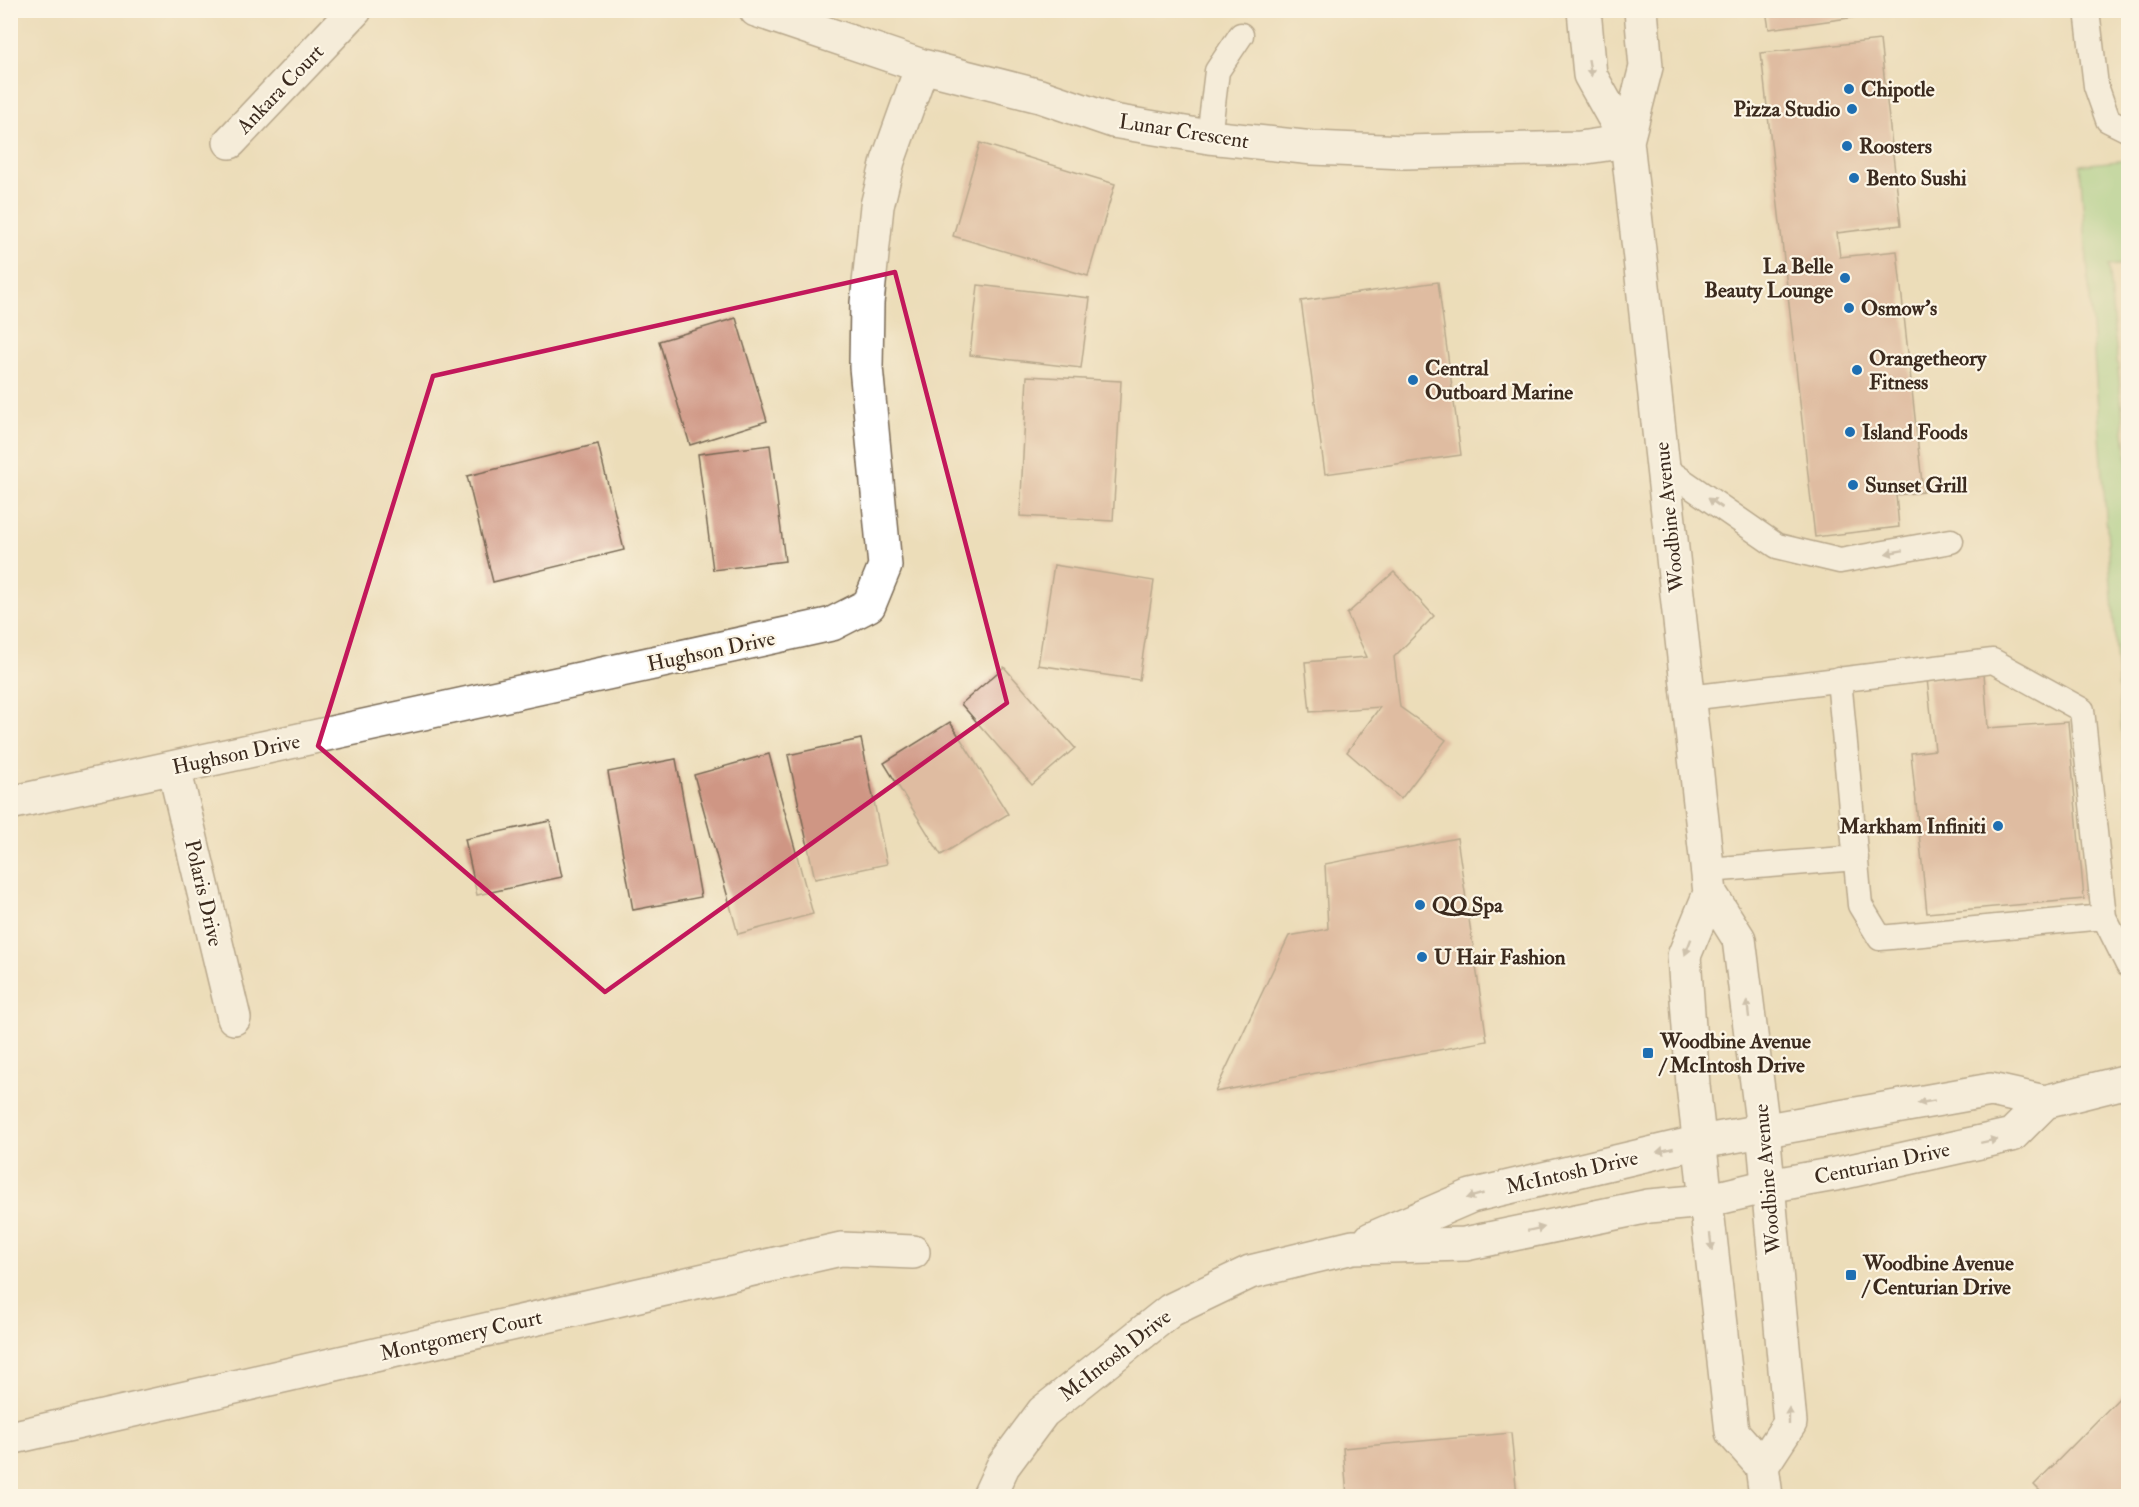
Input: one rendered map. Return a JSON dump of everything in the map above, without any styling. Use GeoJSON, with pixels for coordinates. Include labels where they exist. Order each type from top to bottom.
{"type":"FeatureCollection","features":[{"type":"Feature","properties":{"kind":"street","name":"Ankara Court"},"geometry":{"type":"LineString","coordinates":[[230,142],[355,10]]}},
{"type":"Feature","properties":{"kind":"street","name":"Lunar Crescent"},"geometry":{"type":"LineString","coordinates":[[756,10],[922,66],[1040,96],[1113,121],[1209,137],[1313,148],[1405,152],[1580,148],[1627,141]]}},
{"type":"Feature","properties":{"kind":"street","name":"Woodbine Avenue"},"geometry":{"type":"LineString","coordinates":[[1584,10],[1590,75],[1627,141]]}},
{"type":"Feature","properties":{"kind":"street","name":"Woodbine Avenue"},"geometry":{"type":"LineString","coordinates":[[1641,10],[1646,67],[1627,141],[1709,882],[1739,939],[1763,1130],[1790,1423],[1764,1481]]}},
{"type":"Feature","properties":{"kind":"street","name":"Hughson Drive"},"geometry":{"type":"LineString","coordinates":[[10,803],[832,624],[870,605],[885,566],[866,367],[867,303],[877,206],[888,160],[922,66]]}},
{"type":"Feature","properties":{"kind":"street","name":"Polaris Drive"},"geometry":{"type":"LineString","coordinates":[[174,768],[234,1018]]}},
{"type":"Feature","properties":{"kind":"street","name":"Woodbine Avenue"},"geometry":{"type":"LineString","coordinates":[[1709,882],[1684,956],[1693,1085],[1732,1432],[1764,1481]]}},
{"type":"Feature","properties":{"kind":"street"},"geometry":{"type":"LineString","coordinates":[[1763,1130],[1991,1090],[2045,1102],[2128,1081]]}},
{"type":"Feature","properties":{"kind":"street","name":"Centurian Drive"},"geometry":{"type":"LineString","coordinates":[[1706,1201],[2012,1136],[2045,1102]]}},
{"type":"Feature","properties":{"kind":"street","name":"McIntosh Drive"},"geometry":{"type":"LineString","coordinates":[[989,1497],[1003,1466],[1044,1412],[1171,1310],[1250,1272],[1353,1247],[1471,1196],[1700,1142],[1763,1130]]}},
{"type":"Feature","properties":{"kind":"street","name":"McIntosh Drive"},"geometry":{"type":"LineString","coordinates":[[1353,1247],[1465,1244],[1649,1206],[1706,1201]]}},
{"type":"Feature","properties":{"kind":"street","name":"Montgomery Court"},"geometry":{"type":"LineString","coordinates":[[10,1438],[842,1249],[913,1252]]}},
{"type":"Feature","properties":{"kind":"lane"},"geometry":{"type":"LineString","coordinates":[[2088,10],[2096,86],[2108,120],[2128,130]]}},
{"type":"Feature","properties":{"kind":"lane"},"geometry":{"type":"LineString","coordinates":[[1209,137],[1217,71],[1241,35]]}},
{"type":"Feature","properties":{"kind":"lane"},"geometry":{"type":"LineString","coordinates":[[1663,467],[1777,546],[1840,561],[1951,541]]}},
{"type":"Feature","properties":{"kind":"lane"},"geometry":{"type":"LineString","coordinates":[[1689,698],[1993,662],[2082,710],[2104,917],[2128,966]]}},
{"type":"Feature","properties":{"kind":"lane"},"geometry":{"type":"LineString","coordinates":[[1839,679],[1860,905],[1880,938],[2104,917]]}},
{"type":"Feature","properties":{"kind":"lane"},"geometry":{"type":"LineString","coordinates":[[1709,882],[1856,858]]}},
{"type":"Feature","properties":{"kind":"highlighted area"},"geometry":{"type":"Polygon","coordinates":[[[895,272],[1007,703],[605,992],[318,746],[433,376],[895,272]]]}},
{"type":"Feature","properties":{"kind":"green space"},"geometry":{"type":"Polygon","coordinates":[[[2128,160],[2128,264],[2108,266],[2128,471],[2128,814],[2080,165],[2128,160]]]}},
{"type":"Feature","properties":{"kind":"building"},"geometry":{"type":"Polygon","coordinates":[[[1766,10],[1876,10],[1877,14],[1769,29],[1766,10]]]}},
{"type":"Feature","properties":{"kind":"building"},"geometry":{"type":"Polygon","coordinates":[[[1880,40],[1901,225],[1837,233],[1840,257],[1897,251],[1923,492],[1896,495],[1899,527],[1815,537],[1761,53],[1880,40]]]}},
{"type":"Feature","properties":{"kind":"building"},"geometry":{"type":"Polygon","coordinates":[[[980,143],[1115,184],[1088,276],[953,236],[980,143]]]}},
{"type":"Feature","properties":{"kind":"building"},"geometry":{"type":"Polygon","coordinates":[[[1438,282],[1461,455],[1325,474],[1301,301],[1438,282]]]}},
{"type":"Feature","properties":{"kind":"building"},"geometry":{"type":"Polygon","coordinates":[[[978,285],[1090,298],[1081,368],[970,355],[978,285]]]}},
{"type":"Feature","properties":{"kind":"building"},"geometry":{"type":"Polygon","coordinates":[[[736,318],[767,421],[690,445],[659,341],[736,318]]]}},
{"type":"Feature","properties":{"kind":"building"},"geometry":{"type":"Polygon","coordinates":[[[1027,376],[1121,381],[1113,521],[1020,516],[1027,376]]]}},
{"type":"Feature","properties":{"kind":"building"},"geometry":{"type":"Polygon","coordinates":[[[598,444],[624,550],[493,582],[467,476],[598,444]]]}},
{"type":"Feature","properties":{"kind":"building"},"geometry":{"type":"Polygon","coordinates":[[[770,445],[785,561],[713,570],[698,454],[770,445]]]}},
{"type":"Feature","properties":{"kind":"building"},"geometry":{"type":"Polygon","coordinates":[[[1054,565],[1154,581],[1139,680],[1038,665],[1054,565]]]}},
{"type":"Feature","properties":{"kind":"building"},"geometry":{"type":"Polygon","coordinates":[[[1394,572],[1434,616],[1394,657],[1400,707],[1446,740],[1401,799],[1347,752],[1380,707],[1310,712],[1305,662],[1367,657],[1347,614],[1394,572]]]}},
{"type":"Feature","properties":{"kind":"building"},"geometry":{"type":"Polygon","coordinates":[[[1004,667],[1075,748],[1032,785],[961,704],[1004,667]]]}},
{"type":"Feature","properties":{"kind":"building","name":"Markham Infiniti"},"geometry":{"type":"Polygon","coordinates":[[[1984,673],[1988,728],[2068,722],[2084,899],[1927,913],[1911,753],[1935,750],[1927,679],[1984,673]]]}},
{"type":"Feature","properties":{"kind":"building"},"geometry":{"type":"Polygon","coordinates":[[[950,722],[1008,814],[941,855],[884,763],[950,722]]]}},
{"type":"Feature","properties":{"kind":"building"},"geometry":{"type":"Polygon","coordinates":[[[861,739],[887,864],[815,879],[788,755],[861,739]]]}},
{"type":"Feature","properties":{"kind":"building"},"geometry":{"type":"Polygon","coordinates":[[[769,754],[813,914],[738,934],[694,775],[769,754]]]}},
{"type":"Feature","properties":{"kind":"building"},"geometry":{"type":"Polygon","coordinates":[[[676,759],[701,897],[633,910],[608,772],[676,759]]]}},
{"type":"Feature","properties":{"kind":"building"},"geometry":{"type":"Polygon","coordinates":[[[550,821],[562,877],[477,895],[465,839],[550,821]]]}},
{"type":"Feature","properties":{"kind":"building"},"geometry":{"type":"Polygon","coordinates":[[[1457,838],[1487,1041],[1215,1092],[1289,936],[1328,929],[1325,864],[1457,838]]]}},
{"type":"Feature","properties":{"kind":"building"},"geometry":{"type":"Polygon","coordinates":[[[2128,1389],[2128,1496],[2045,1496],[2034,1485],[2128,1389]]]}},
{"type":"Feature","properties":{"kind":"building"},"geometry":{"type":"Polygon","coordinates":[[[1511,1433],[1517,1496],[1347,1496],[1343,1448],[1511,1433]]]}},
{"type":"Feature","properties":{"kind":"place","name":"Chipotle"},"geometry":{"type":"Point","coordinates":[1849,89]}},
{"type":"Feature","properties":{"kind":"place","name":"Pizza Studio"},"geometry":{"type":"Point","coordinates":[1852,109]}},
{"type":"Feature","properties":{"kind":"place","name":"Roosters"},"geometry":{"type":"Point","coordinates":[1847,146]}},
{"type":"Feature","properties":{"kind":"place","name":"Bento Sushi"},"geometry":{"type":"Point","coordinates":[1854,178]}},
{"type":"Feature","properties":{"kind":"place","name":"La Belle Beauty Lounge"},"geometry":{"type":"Point","coordinates":[1845,278]}},
{"type":"Feature","properties":{"kind":"place","name":"Osmow's"},"geometry":{"type":"Point","coordinates":[1849,308]}},
{"type":"Feature","properties":{"kind":"place","name":"Orangetheory Fitness"},"geometry":{"type":"Point","coordinates":[1857,370]}},
{"type":"Feature","properties":{"kind":"place","name":"Central Outboard Marine"},"geometry":{"type":"Point","coordinates":[1413,380]}},
{"type":"Feature","properties":{"kind":"place","name":"Island Foods"},"geometry":{"type":"Point","coordinates":[1850,432]}},
{"type":"Feature","properties":{"kind":"place","name":"Sunset Grill"},"geometry":{"type":"Point","coordinates":[1853,485]}},
{"type":"Feature","properties":{"kind":"place","name":"Markham Infiniti"},"geometry":{"type":"Point","coordinates":[1998,826]}},
{"type":"Feature","properties":{"kind":"place","name":"QQ Spa"},"geometry":{"type":"Point","coordinates":[1420,905]}},
{"type":"Feature","properties":{"kind":"place","name":"U Hair Fashion"},"geometry":{"type":"Point","coordinates":[1422,957]}},
{"type":"Feature","properties":{"kind":"place","name":"Woodbine Avenue / McIntosh Drive"},"geometry":{"type":"Point","coordinates":[1648,1053]}},
{"type":"Feature","properties":{"kind":"place","name":"Woodbine Avenue / Centurian Drive"},"geometry":{"type":"Point","coordinates":[1851,1275]}}]}
